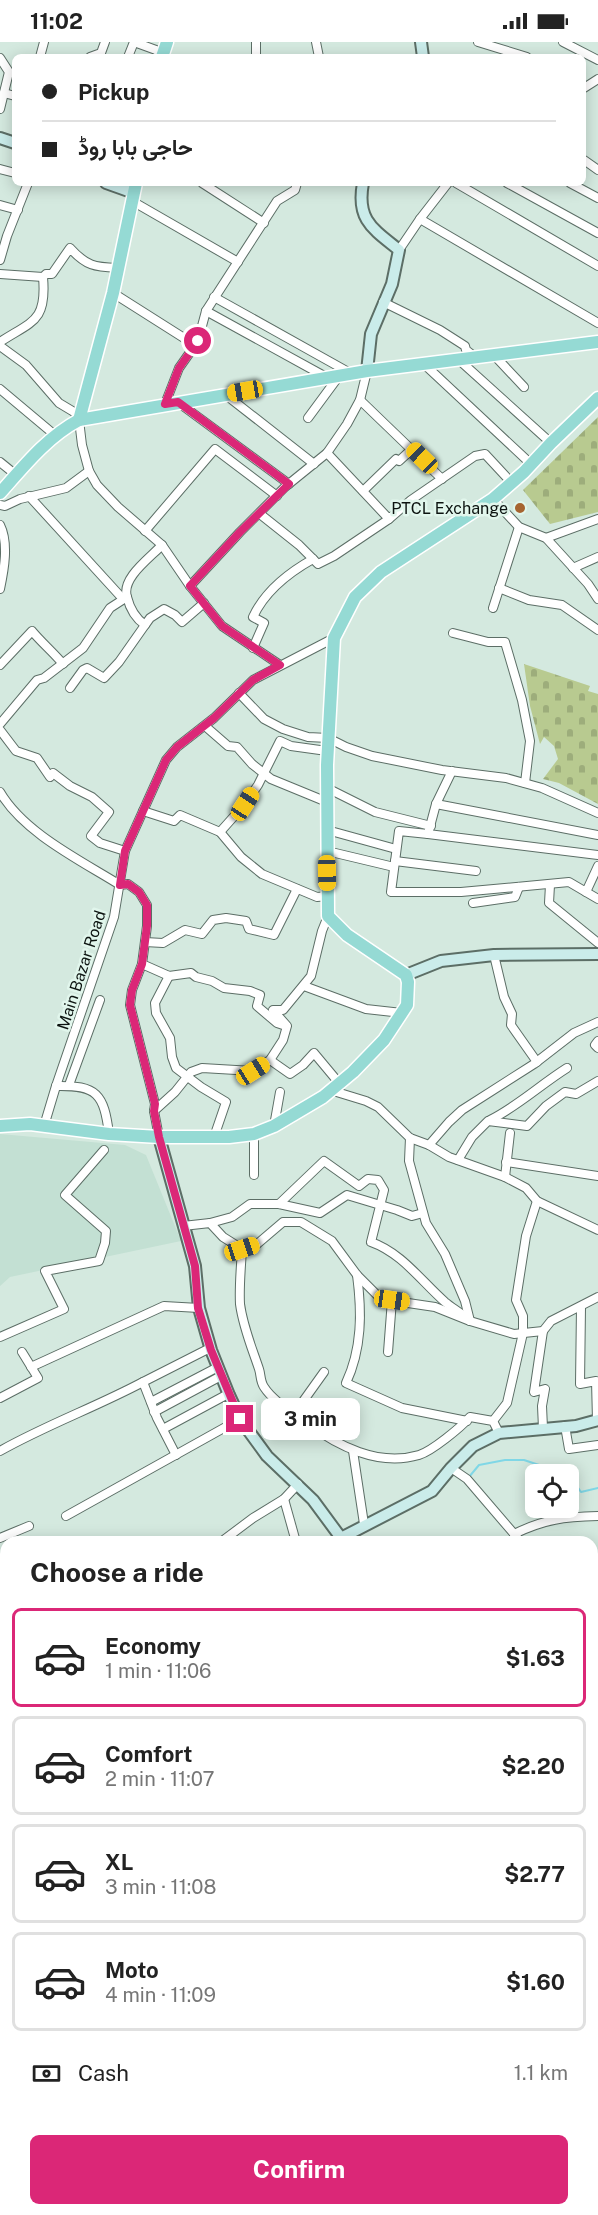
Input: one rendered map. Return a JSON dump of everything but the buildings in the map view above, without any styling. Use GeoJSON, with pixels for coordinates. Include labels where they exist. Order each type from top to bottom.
{"type":"FeatureCollection","features":[{"type":"Feature","properties":{"kind":"main road"},"geometry":{"type":"LineString","coordinates":[[79,420],[113,293],[134,192],[115,186]]}},
{"type":"Feature","properties":{"kind":"main road"},"geometry":{"type":"LineString","coordinates":[[362,186],[360,199],[368,225],[399,250],[392,284],[371,334],[367,371]]}},
{"type":"Feature","properties":{"kind":"main road"},"geometry":{"type":"LineString","coordinates":[[0,493],[16,474],[56,436],[79,420],[367,371],[598,342]]}},
{"type":"Feature","properties":{"kind":"main road"},"geometry":{"type":"LineString","coordinates":[[0,1126],[30,1124],[109,1134],[159,1137],[255,1134],[274,1126],[323,1097],[384,1040],[407,1005],[406,975],[347,935],[328,916],[327,745],[334,638],[355,597],[381,572],[493,499],[598,398]]}},
{"type":"Feature","properties":{"kind":"main road"},"geometry":{"type":"LineString","coordinates":[[406,975],[441,961],[494,955],[598,954]]}},
{"type":"Feature","properties":{"kind":"main road"},"geometry":{"type":"LineString","coordinates":[[159,1137],[195,1266],[198,1308],[210,1348],[228,1394],[240,1419],[267,1456],[313,1500],[339,1536]]}},
{"type":"Feature","properties":{"kind":"main road"},"geometry":{"type":"LineString","coordinates":[[348,1536],[364,1524],[432,1491],[473,1446],[499,1433],[576,1426],[598,1420]]}},
{"type":"Feature","properties":{"kind":"street"},"geometry":{"type":"LineString","coordinates":[[134,42],[156,50],[159,54]]}},
{"type":"Feature","properties":{"kind":"street"},"geometry":{"type":"LineString","coordinates":[[478,42],[517,54]]}},
{"type":"Feature","properties":{"kind":"street"},"geometry":{"type":"LineString","coordinates":[[563,42],[598,60]]}},
{"type":"Feature","properties":{"kind":"street"},"geometry":{"type":"LineString","coordinates":[[0,58],[9,72],[0,109]]}},
{"type":"Feature","properties":{"kind":"street"},"geometry":{"type":"LineString","coordinates":[[4,93],[12,95]]}},
{"type":"Feature","properties":{"kind":"street"},"geometry":{"type":"LineString","coordinates":[[0,260],[3,240],[27,186]]}},
{"type":"Feature","properties":{"kind":"street"},"geometry":{"type":"LineString","coordinates":[[207,186],[264,223]]}},
{"type":"Feature","properties":{"kind":"street"},"geometry":{"type":"LineString","coordinates":[[289,484],[171,403],[179,368],[195,345],[206,311],[214,297],[277,201],[295,190],[296,186]]}},
{"type":"Feature","properties":{"kind":"street"},"geometry":{"type":"LineString","coordinates":[[399,250],[446,186]]}},
{"type":"Feature","properties":{"kind":"street"},"geometry":{"type":"LineString","coordinates":[[461,186],[598,266]]}},
{"type":"Feature","properties":{"kind":"street"},"geometry":{"type":"LineString","coordinates":[[512,186],[598,233]]}},
{"type":"Feature","properties":{"kind":"street"},"geometry":{"type":"LineString","coordinates":[[576,186],[598,198]]}},
{"type":"Feature","properties":{"kind":"street"},"geometry":{"type":"LineString","coordinates":[[134,192],[238,262]]}},
{"type":"Feature","properties":{"kind":"street"},"geometry":{"type":"LineString","coordinates":[[0,204],[18,210]]}},
{"type":"Feature","properties":{"kind":"street"},"geometry":{"type":"LineString","coordinates":[[420,219],[598,323]]}},
{"type":"Feature","properties":{"kind":"street"},"geometry":{"type":"LineString","coordinates":[[0,274],[43,277],[46,274],[52,274],[70,248],[86,263],[98,267],[117,268]]}},
{"type":"Feature","properties":{"kind":"street"},"geometry":{"type":"LineString","coordinates":[[43,277],[44,304],[38,316],[26,328],[0,344],[26,364],[58,403],[74,412],[79,420],[82,445],[89,471],[97,485],[118,507],[162,545],[190,586],[222,626],[280,665]]}},
{"type":"Feature","properties":{"kind":"street"},"geometry":{"type":"LineString","coordinates":[[113,293],[195,345]]}},
{"type":"Feature","properties":{"kind":"street"},"geometry":{"type":"LineString","coordinates":[[214,297],[339,376]]}},
{"type":"Feature","properties":{"kind":"street"},"geometry":{"type":"LineString","coordinates":[[383,302],[440,330],[465,346],[466,350],[475,357]]}},
{"type":"Feature","properties":{"kind":"street"},"geometry":{"type":"LineString","coordinates":[[206,311],[339,376]]}},
{"type":"Feature","properties":{"kind":"street"},"geometry":{"type":"LineString","coordinates":[[493,354],[524,387]]}},
{"type":"Feature","properties":{"kind":"street"},"geometry":{"type":"LineString","coordinates":[[458,359],[551,443]]}},
{"type":"Feature","properties":{"kind":"street"},"geometry":{"type":"LineString","coordinates":[[424,364],[531,464]]}},
{"type":"Feature","properties":{"kind":"street"},"geometry":{"type":"LineString","coordinates":[[190,586],[289,484],[327,453],[360,400],[367,371]]}},
{"type":"Feature","properties":{"kind":"street"},"geometry":{"type":"LineString","coordinates":[[308,418],[339,376]]}},
{"type":"Feature","properties":{"kind":"street"},"geometry":{"type":"LineString","coordinates":[[0,389],[56,436]]}},
{"type":"Feature","properties":{"kind":"street"},"geometry":{"type":"LineString","coordinates":[[225,394],[314,464]]}},
{"type":"Feature","properties":{"kind":"street"},"geometry":{"type":"LineString","coordinates":[[360,400],[442,479]]}},
{"type":"Feature","properties":{"kind":"street"},"geometry":{"type":"LineString","coordinates":[[145,531],[215,449],[277,496]]}},
{"type":"Feature","properties":{"kind":"street"},"geometry":{"type":"LineString","coordinates":[[363,491],[396,459],[399,461],[412,449]]}},
{"type":"Feature","properties":{"kind":"street"},"geometry":{"type":"LineString","coordinates":[[327,453],[389,519]]}},
{"type":"Feature","properties":{"kind":"street"},"geometry":{"type":"LineString","coordinates":[[260,514],[318,564],[334,556],[389,519],[411,500],[475,456],[485,454],[511,482]]}},
{"type":"Feature","properties":{"kind":"street"},"geometry":{"type":"LineString","coordinates":[[0,462],[16,474]]}},
{"type":"Feature","properties":{"kind":"street"},"geometry":{"type":"LineString","coordinates":[[0,505],[5,506],[29,496],[66,488],[89,471]]}},
{"type":"Feature","properties":{"kind":"street"},"geometry":{"type":"LineString","coordinates":[[29,496],[125,598],[130,608],[145,625]]}},
{"type":"Feature","properties":{"kind":"street"},"geometry":{"type":"LineString","coordinates":[[493,499],[519,527],[546,538],[597,595]]}},
{"type":"Feature","properties":{"kind":"street"},"geometry":{"type":"LineString","coordinates":[[546,538],[598,519]]}},
{"type":"Feature","properties":{"kind":"street"},"geometry":{"type":"LineString","coordinates":[[0,525],[4,537],[5,568],[0,589]]}},
{"type":"Feature","properties":{"kind":"street"},"geometry":{"type":"LineString","coordinates":[[493,608],[519,527]]}},
{"type":"Feature","properties":{"kind":"street"},"geometry":{"type":"LineString","coordinates":[[125,598],[129,580],[162,545]]}},
{"type":"Feature","properties":{"kind":"street"},"geometry":{"type":"LineString","coordinates":[[573,568],[598,557]]}},
{"type":"Feature","properties":{"kind":"street"},"geometry":{"type":"LineString","coordinates":[[254,648],[264,623],[253,617],[258,605],[292,571],[313,559]]}},
{"type":"Feature","properties":{"kind":"street"},"geometry":{"type":"LineString","coordinates":[[499,588],[529,600],[562,605],[595,627],[598,617]]}},
{"type":"Feature","properties":{"kind":"street"},"geometry":{"type":"LineString","coordinates":[[0,724],[37,680],[44,678],[83,648],[110,608],[125,598]]}},
{"type":"Feature","properties":{"kind":"street"},"geometry":{"type":"LineString","coordinates":[[70,688],[87,668],[104,678],[119,662],[150,618],[164,609],[182,622],[204,603]]}},
{"type":"Feature","properties":{"kind":"street"},"geometry":{"type":"LineString","coordinates":[[0,665],[32,631],[63,664]]}},
{"type":"Feature","properties":{"kind":"street"},"geometry":{"type":"LineString","coordinates":[[453,633],[488,642],[505,642],[522,700],[530,741],[525,783]]}},
{"type":"Feature","properties":{"kind":"street","name":"Main Bazar Road"},"geometry":{"type":"LineString","coordinates":[[44,1126],[114,917],[125,851],[166,760],[177,747],[205,726],[253,680],[334,638]]}},
{"type":"Feature","properties":{"kind":"street"},"geometry":{"type":"LineString","coordinates":[[239,693],[264,719],[283,729],[327,745]]}},
{"type":"Feature","properties":{"kind":"street"},"geometry":{"type":"LineString","coordinates":[[205,726],[228,746],[237,747],[271,779],[327,802]]}},
{"type":"Feature","properties":{"kind":"street"},"geometry":{"type":"LineString","coordinates":[[0,730],[16,751],[37,758],[50,777],[53,773],[70,786],[93,797],[104,807],[109,812],[91,836],[100,843],[125,851]]}},
{"type":"Feature","properties":{"kind":"street"},"geometry":{"type":"LineString","coordinates":[[220,832],[245,804],[280,741],[291,746],[346,747],[372,756],[452,771],[506,778],[542,788],[598,813]]}},
{"type":"Feature","properties":{"kind":"street"},"geometry":{"type":"LineString","coordinates":[[429,830],[436,804],[452,771]]}},
{"type":"Feature","properties":{"kind":"street"},"geometry":{"type":"LineString","coordinates":[[327,788],[375,812],[429,830],[598,855]]}},
{"type":"Feature","properties":{"kind":"street"},"geometry":{"type":"LineString","coordinates":[[0,792],[7,803],[42,836],[120,885],[128,884],[139,892],[147,905],[142,964],[132,990],[130,1005],[155,1104],[154,1111],[159,1137]]}},
{"type":"Feature","properties":{"kind":"street"},"geometry":{"type":"LineString","coordinates":[[436,804],[598,835]]}},
{"type":"Feature","properties":{"kind":"street"},"geometry":{"type":"LineString","coordinates":[[143,811],[174,821],[180,815],[220,832],[249,865],[262,874],[317,897],[328,896]]}},
{"type":"Feature","properties":{"kind":"street"},"geometry":{"type":"LineString","coordinates":[[327,830],[396,849]]}},
{"type":"Feature","properties":{"kind":"street"},"geometry":{"type":"LineString","coordinates":[[429,830],[399,831],[391,892],[461,892],[569,882],[598,899]]}},
{"type":"Feature","properties":{"kind":"street"},"geometry":{"type":"LineString","coordinates":[[327,851],[394,864],[476,871]]}},
{"type":"Feature","properties":{"kind":"street"},"geometry":{"type":"LineString","coordinates":[[585,892],[598,866]]}},
{"type":"Feature","properties":{"kind":"street"},"geometry":{"type":"LineString","coordinates":[[550,885],[549,903],[598,943]]}},
{"type":"Feature","properties":{"kind":"street"},"geometry":{"type":"LineString","coordinates":[[473,903],[515,897],[519,887]]}},
{"type":"Feature","properties":{"kind":"street"},"geometry":{"type":"LineString","coordinates":[[145,942],[163,943],[185,930],[202,934],[213,920],[226,918],[246,921],[249,929],[274,935],[297,889]]}},
{"type":"Feature","properties":{"kind":"street"},"geometry":{"type":"LineString","coordinates":[[287,1026],[273,1011],[283,1010],[312,976],[321,931],[328,916]]}},
{"type":"Feature","properties":{"kind":"street"},"geometry":{"type":"LineString","coordinates":[[494,955],[504,997],[512,1014],[511,1025],[537,1062]]}},
{"type":"Feature","properties":{"kind":"street"},"geometry":{"type":"LineString","coordinates":[[142,964],[169,976],[191,973],[224,988],[250,991],[260,995],[257,1006],[277,1023],[287,1026]]}},
{"type":"Feature","properties":{"kind":"street"},"geometry":{"type":"LineString","coordinates":[[169,976],[155,1003],[156,1013],[171,1038],[172,1057],[176,1068],[186,1077],[226,1102],[214,1137]]}},
{"type":"Feature","properties":{"kind":"street"},"geometry":{"type":"LineString","coordinates":[[304,986],[366,1009],[402,1013]]}},
{"type":"Feature","properties":{"kind":"street"},"geometry":{"type":"LineString","coordinates":[[69,1085],[100,1000]]}},
{"type":"Feature","properties":{"kind":"street"},"geometry":{"type":"LineString","coordinates":[[429,1145],[462,1110],[537,1062],[574,1033],[596,1023],[598,1033]]}},
{"type":"Feature","properties":{"kind":"street"},"geometry":{"type":"LineString","coordinates":[[154,1111],[175,1092],[186,1077],[201,1068],[253,1071],[270,1060],[283,1040],[287,1026]]}},
{"type":"Feature","properties":{"kind":"street"},"geometry":{"type":"LineString","coordinates":[[598,1041],[595,1045],[598,1048]]}},
{"type":"Feature","properties":{"kind":"street"},"geometry":{"type":"LineString","coordinates":[[270,1060],[290,1074],[314,1053],[335,1086],[378,1107],[410,1138],[458,1160],[505,1176],[526,1188],[537,1201],[598,1230]]}},
{"type":"Feature","properties":{"kind":"street"},"geometry":{"type":"LineString","coordinates":[[458,1160],[472,1137],[488,1121],[520,1104],[540,1086],[567,1068]]}},
{"type":"Feature","properties":{"kind":"street"},"geometry":{"type":"LineString","coordinates":[[488,1121],[527,1126],[546,1106],[565,1092],[576,1094],[598,1081]]}},
{"type":"Feature","properties":{"kind":"street"},"geometry":{"type":"LineString","coordinates":[[56,1086],[78,1085],[90,1089],[100,1099],[107,1116],[109,1134]]}},
{"type":"Feature","properties":{"kind":"street"},"geometry":{"type":"LineString","coordinates":[[274,1126],[280,1092]]}},
{"type":"Feature","properties":{"kind":"street"},"geometry":{"type":"LineString","coordinates":[[505,1176],[510,1133]]}},
{"type":"Feature","properties":{"kind":"street"},"geometry":{"type":"LineString","coordinates":[[254,1175],[255,1134]]}},
{"type":"Feature","properties":{"kind":"street"},"geometry":{"type":"LineString","coordinates":[[410,1138],[409,1161],[426,1223],[445,1254],[465,1301],[470,1321]]}},
{"type":"Feature","properties":{"kind":"street"},"geometry":{"type":"LineString","coordinates":[[0,1337],[64,1309],[45,1271],[99,1261],[106,1231],[65,1195],[104,1150]]}},
{"type":"Feature","properties":{"kind":"street"},"geometry":{"type":"LineString","coordinates":[[279,1204],[324,1161],[359,1186],[368,1179],[378,1180],[384,1190],[371,1242],[384,1246],[446,1303],[470,1321]]}},
{"type":"Feature","properties":{"kind":"street"},"geometry":{"type":"LineString","coordinates":[[506,1162],[598,1176]]}},
{"type":"Feature","properties":{"kind":"street"},"geometry":{"type":"LineString","coordinates":[[183,1226],[210,1223],[232,1217],[250,1204],[279,1204],[320,1213],[347,1195],[412,1216],[423,1213]]}},
{"type":"Feature","properties":{"kind":"street"},"geometry":{"type":"LineString","coordinates":[[493,1421],[507,1403],[523,1333],[523,1316],[516,1300],[526,1236],[537,1201]]}},
{"type":"Feature","properties":{"kind":"street"},"geometry":{"type":"LineString","coordinates":[[210,1223],[223,1237],[242,1249],[256,1245],[283,1222],[301,1222],[332,1242],[357,1275],[381,1299],[435,1306],[470,1321],[514,1334],[543,1331]]}},
{"type":"Feature","properties":{"kind":"street"},"geometry":{"type":"LineString","coordinates":[[242,1249],[240,1305],[247,1336],[265,1388],[321,1434],[340,1446],[391,1460],[421,1454],[470,1417],[493,1421]]}},
{"type":"Feature","properties":{"kind":"street"},"geometry":{"type":"LineString","coordinates":[[357,1275],[361,1304],[358,1350],[346,1383],[402,1408],[467,1421]]}},
{"type":"Feature","properties":{"kind":"street"},"geometry":{"type":"LineString","coordinates":[[543,1428],[542,1406],[545,1389],[534,1392],[543,1331],[551,1321],[598,1297]]}},
{"type":"Feature","properties":{"kind":"street"},"geometry":{"type":"LineString","coordinates":[[388,1352],[392,1300]]}},
{"type":"Feature","properties":{"kind":"street"},"geometry":{"type":"LineString","coordinates":[[30,1367],[165,1306],[198,1308]]}},
{"type":"Feature","properties":{"kind":"street"},"geometry":{"type":"LineString","coordinates":[[581,1307],[580,1384],[596,1381],[598,1420]]}},
{"type":"Feature","properties":{"kind":"street"},"geometry":{"type":"LineString","coordinates":[[0,1450],[210,1348]]}},
{"type":"Feature","properties":{"kind":"street"},"geometry":{"type":"LineString","coordinates":[[0,1398],[38,1378],[22,1352]]}},
{"type":"Feature","properties":{"kind":"street"},"geometry":{"type":"LineString","coordinates":[[151,1402],[219,1371]]}},
{"type":"Feature","properties":{"kind":"street"},"geometry":{"type":"LineString","coordinates":[[154,1412],[219,1371]]}},
{"type":"Feature","properties":{"kind":"street"},"geometry":{"type":"LineString","coordinates":[[294,1414],[324,1372]]}},
{"type":"Feature","properties":{"kind":"street"},"geometry":{"type":"LineString","coordinates":[[143,1382],[154,1412],[176,1455]]}},
{"type":"Feature","properties":{"kind":"street"},"geometry":{"type":"LineString","coordinates":[[162,1429],[228,1394]]}},
{"type":"Feature","properties":{"kind":"street"},"geometry":{"type":"LineString","coordinates":[[66,1516],[240,1419]]}},
{"type":"Feature","properties":{"kind":"street"},"geometry":{"type":"LineString","coordinates":[[493,1421],[499,1433]]}},
{"type":"Feature","properties":{"kind":"street"},"geometry":{"type":"LineString","coordinates":[[565,1426],[569,1449],[598,1445]]}},
{"type":"Feature","properties":{"kind":"street"},"geometry":{"type":"LineString","coordinates":[[353,1450],[364,1524]]}},
{"type":"Feature","properties":{"kind":"street"},"geometry":{"type":"LineString","coordinates":[[451,1468],[467,1479],[514,1534],[538,1522],[568,1517],[598,1516]]}},
{"type":"Feature","properties":{"kind":"street"},"geometry":{"type":"LineString","coordinates":[[229,1536],[284,1499],[298,1484]]}},
{"type":"Feature","properties":{"kind":"street"},"geometry":{"type":"LineString","coordinates":[[284,1499],[294,1536]]}},
{"type":"Feature","properties":{"kind":"street"},"geometry":{"type":"LineString","coordinates":[[5,1536],[29,1526]]}},
{"type":"Feature","properties":{"kind":"shaded area"},"geometry":{"type":"Polygon","coordinates":[[[0,1134],[125,1145],[146,1155],[181,1241],[10,1277],[0,1286],[0,1134]]]}},
{"type":"Feature","properties":{"kind":"green space"},"geometry":{"type":"Polygon","coordinates":[[[598,417],[598,512],[550,524],[523,490],[598,417]]]}},
{"type":"Feature","properties":{"kind":"green space"},"geometry":{"type":"Polygon","coordinates":[[[524,664],[590,686],[588,691],[598,694],[598,804],[559,783],[543,779],[558,759],[554,746],[544,737],[540,744],[530,706],[524,664]]]}},
{"type":"Feature","properties":{"kind":"waterway"},"geometry":{"type":"LineString","coordinates":[[469,1477],[479,1465],[505,1460],[524,1460],[536,1464]]}},
{"type":"Feature","properties":{"kind":"waterway"},"geometry":{"type":"LineString","coordinates":[[579,1489],[581,1492],[598,1488]]}},
{"type":"Feature","properties":{"kind":"place","name":"PTCL Exchange"},"geometry":{"type":"Point","coordinates":[520,508]}},
{"type":"Feature","properties":{"kind":"route"},"geometry":{"type":"LineString","coordinates":[[198,341],[179,368],[165,404],[178,402],[289,484],[190,586],[222,626],[280,665],[253,680],[214,718],[177,747],[166,760],[125,851],[120,885],[128,884],[139,892],[147,905],[142,964],[132,990],[130,1005],[155,1104],[154,1111],[159,1137],[195,1266],[198,1308],[211,1350],[240,1419]]}}]}
